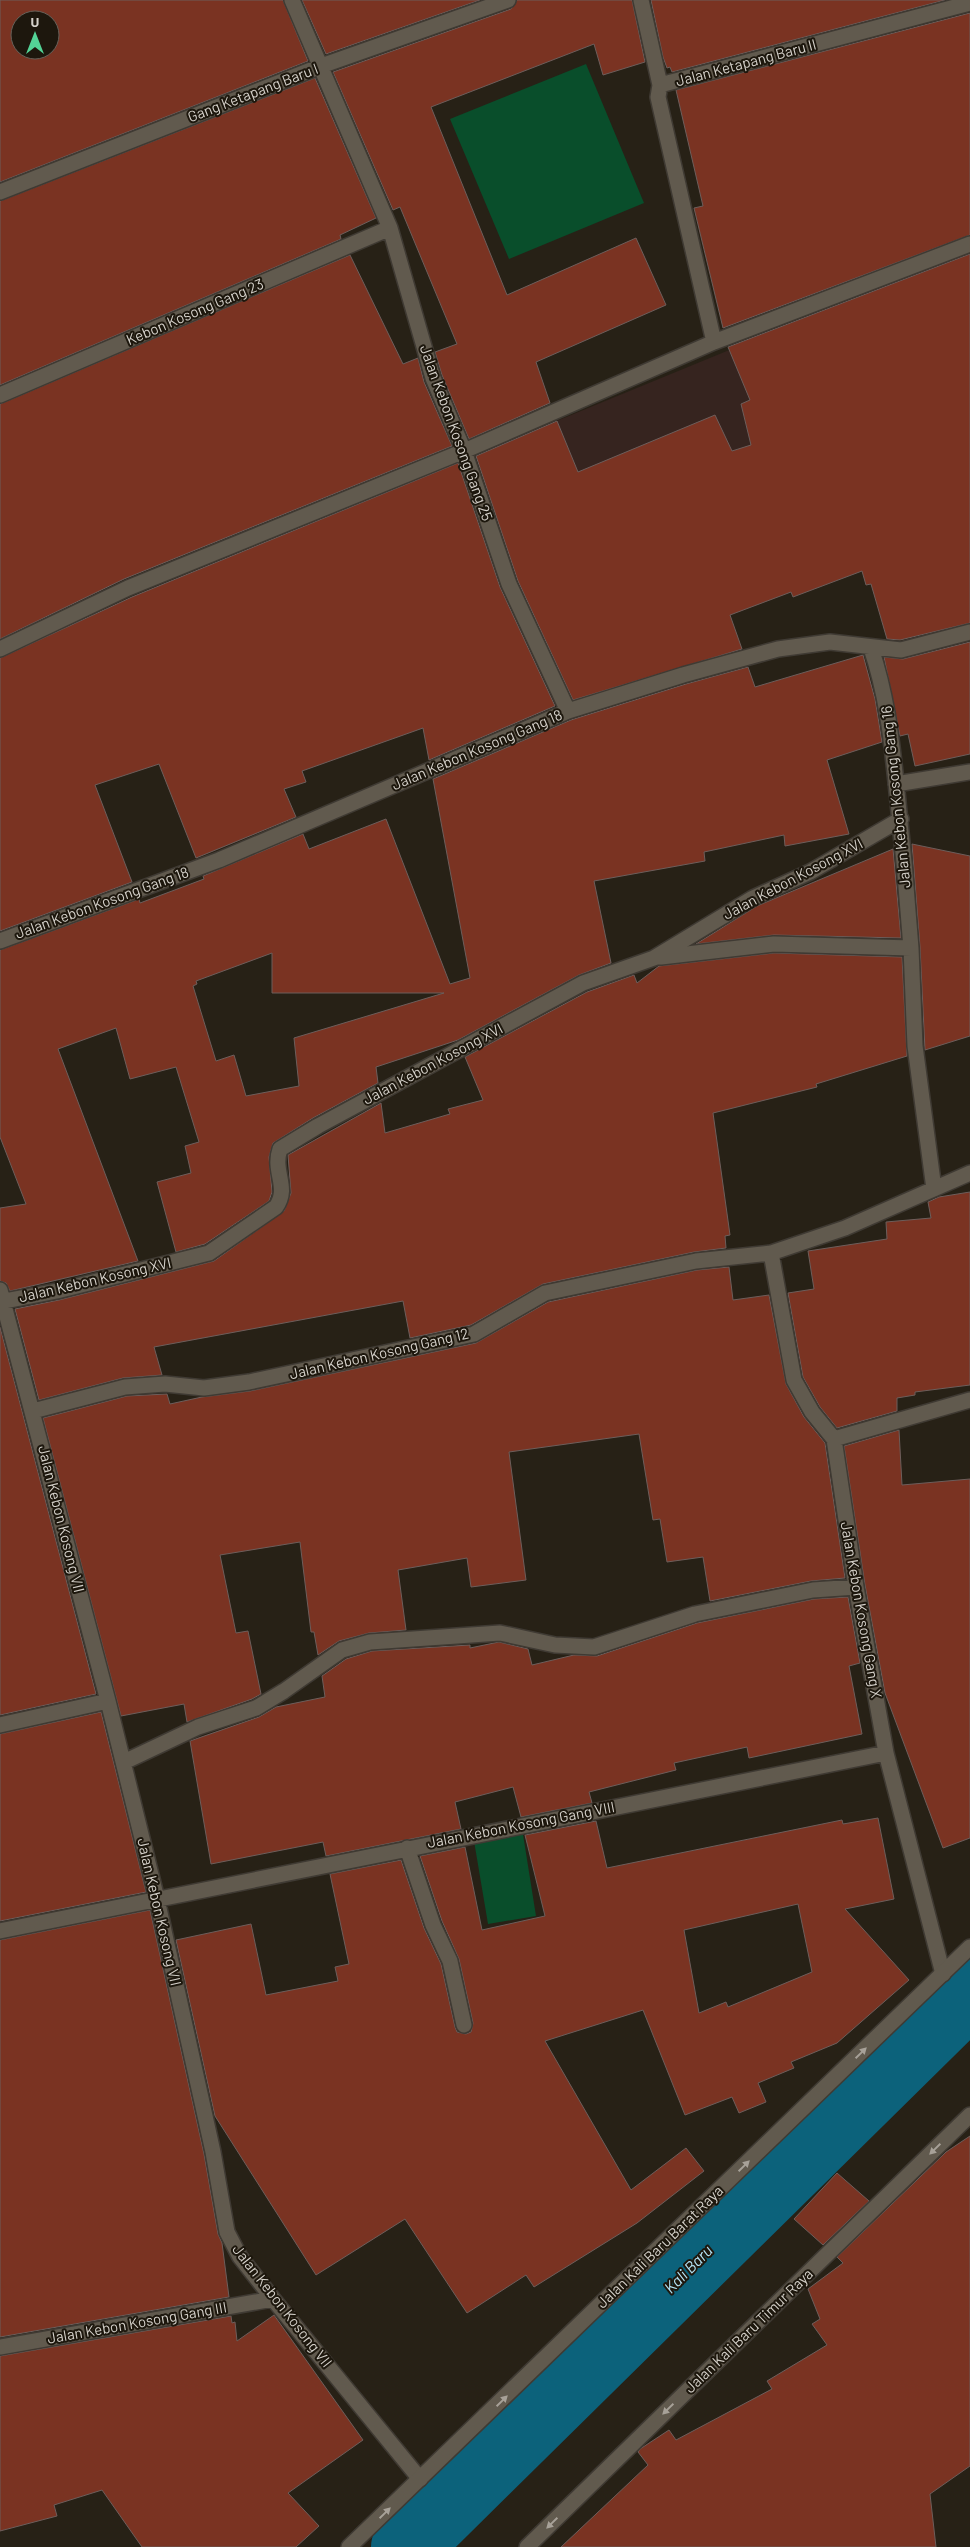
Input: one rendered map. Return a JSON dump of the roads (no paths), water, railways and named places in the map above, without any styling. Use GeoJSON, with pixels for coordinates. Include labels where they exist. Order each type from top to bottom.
{"type":"FeatureCollection","features":[{"type":"Feature","properties":{"kind":"street","name":"Jalan Kebon Kosong Gang 25"},"geometry":{"type":"LineString","coordinates":[[292,0],[390,228],[433,378],[464,451],[509,584],[568,711]]}},
{"type":"Feature","properties":{"kind":"street","name":"Gang Ketapang Baru I"},"geometry":{"type":"LineString","coordinates":[[0,192],[321,66],[508,0]]}},
{"type":"Feature","properties":{"kind":"street"},"geometry":{"type":"LineString","coordinates":[[641,0],[660,85]]}},
{"type":"Feature","properties":{"kind":"street","name":"Jalan Ketapang Baru II"},"geometry":{"type":"LineString","coordinates":[[714,342],[658,98],[660,85],[970,3]]}},
{"type":"Feature","properties":{"kind":"street","name":"Kebon Kosong Gang 23"},"geometry":{"type":"LineString","coordinates":[[0,395],[390,228]]}},
{"type":"Feature","properties":{"kind":"street"},"geometry":{"type":"LineString","coordinates":[[0,649],[128,588],[464,451],[714,342],[970,244]]}},
{"type":"Feature","properties":{"kind":"street","name":"Jalan Kebon Kosong Gang 18"},"geometry":{"type":"LineString","coordinates":[[0,941],[218,860],[568,711],[683,675],[778,649],[830,642],[901,650],[970,632]]}},
{"type":"Feature","properties":{"kind":"street","name":"Jalan Kebon Kosong Gang 16"},"geometry":{"type":"LineString","coordinates":[[870,648],[883,683],[901,819],[911,948],[915,1046],[934,1189]]}},
{"type":"Feature","properties":{"kind":"street"},"geometry":{"type":"LineString","coordinates":[[896,784],[970,772]]}},
{"type":"Feature","properties":{"kind":"street","name":"Jalan Kebon Kosong XVI"},"geometry":{"type":"LineString","coordinates":[[1,1297],[57,1291],[209,1252],[276,1207],[282,1199],[283,1192],[277,1167],[280,1149],[318,1126],[583,983],[654,958],[753,898],[810,872],[901,819]]}},
{"type":"Feature","properties":{"kind":"street"},"geometry":{"type":"LineString","coordinates":[[654,958],[774,944],[911,948]]}},
{"type":"Feature","properties":{"kind":"street","name":"Jalan Kebon Kosong Gang 12"},"geometry":{"type":"LineString","coordinates":[[34,1411],[125,1387],[165,1384],[204,1388],[292,1374],[474,1334],[545,1294],[696,1261],[771,1253],[845,1228],[970,1173]]}},
{"type":"Feature","properties":{"kind":"street"},"geometry":{"type":"LineString","coordinates":[[771,1253],[794,1380],[812,1412],[834,1439],[970,1400]]}},
{"type":"Feature","properties":{"kind":"street","name":"Jalan Kebon Kosong VII"},"geometry":{"type":"LineString","coordinates":[[1,1297],[34,1411],[124,1762],[213,2152],[227,2232],[240,2257],[420,2479]]}},
{"type":"Feature","properties":{"kind":"street","name":"Jalan Kebon Kosong Gang X"},"geometry":{"type":"LineString","coordinates":[[834,1439],[856,1586],[886,1753],[943,1974]]}},
{"type":"Feature","properties":{"kind":"street"},"geometry":{"type":"LineString","coordinates":[[124,1762],[198,1727],[256,1708],[284,1692],[342,1650],[370,1642],[500,1633],[555,1645],[594,1647],[695,1614],[813,1590],[856,1586]]}},
{"type":"Feature","properties":{"kind":"street"},"geometry":{"type":"LineString","coordinates":[[0,1725],[108,1701]]}},
{"type":"Feature","properties":{"kind":"street","name":"Jalan Kebon Kosong Gang VIII"},"geometry":{"type":"LineString","coordinates":[[0,1931],[886,1753]]}},
{"type":"Feature","properties":{"kind":"street"},"geometry":{"type":"LineString","coordinates":[[408,1848],[433,1925],[450,1961],[464,2025]]}},
{"type":"Feature","properties":{"kind":"street","name":"Jalan Kali Baru Barat Raya"},"geometry":{"type":"LineString","coordinates":[[349,2547],[970,1947]]}},
{"type":"Feature","properties":{"kind":"street","name":"Jalan Kali Baru Timur Raya"},"geometry":{"type":"LineString","coordinates":[[527,2547],[970,2115]]}},
{"type":"Feature","properties":{"kind":"street","name":"Jalan Kebon Kosong Gang III"},"geometry":{"type":"LineString","coordinates":[[0,2347],[273,2299]]}},
{"type":"Feature","properties":{"kind":"waterway","name":"Kali Baru"},"geometry":{"type":"LineString","coordinates":[[406,2547],[970,1991]]}}]}
